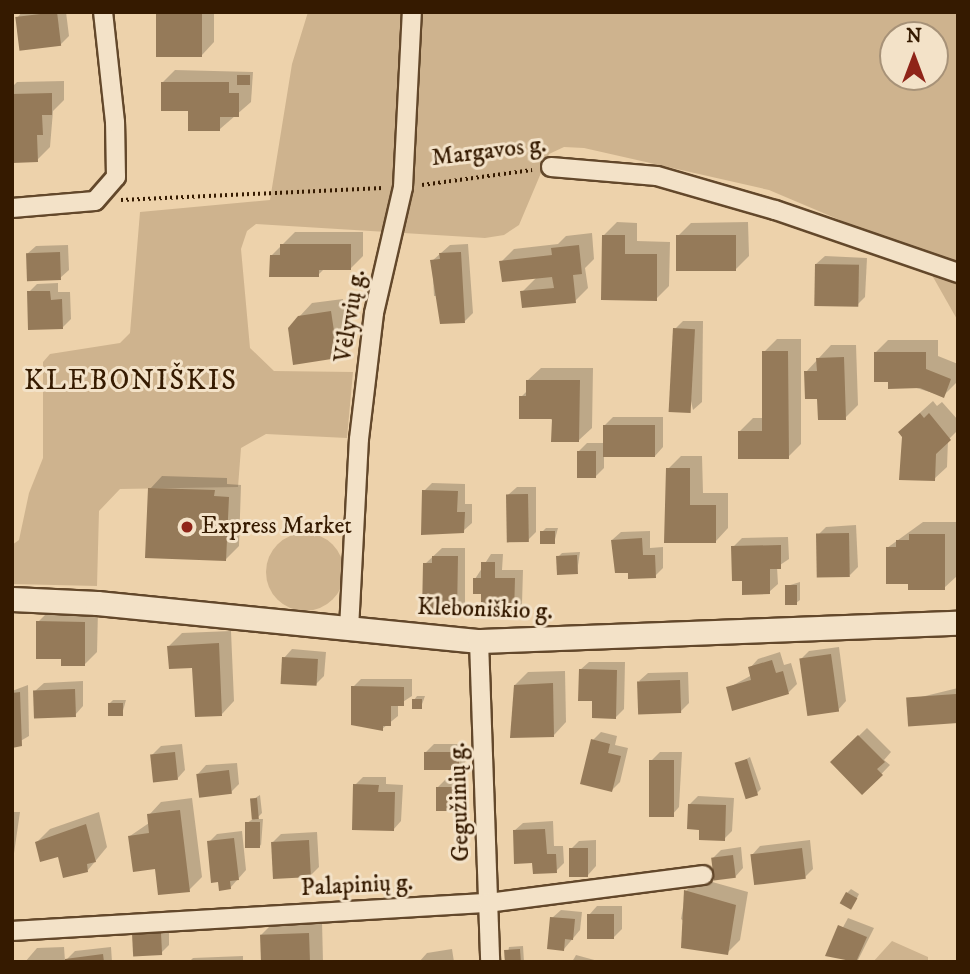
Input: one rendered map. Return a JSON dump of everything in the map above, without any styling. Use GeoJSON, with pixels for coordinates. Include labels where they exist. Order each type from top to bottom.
{"type":"FeatureCollection","features":[{"type":"Feature","properties":{"kind":"street"},"geometry":{"type":"LineString","coordinates":[[12,208],[95,201],[116,177],[117,158],[103,12]]}},
{"type":"Feature","properties":{"kind":"street","name":"Vėlyvių g."},"geometry":{"type":"LineString","coordinates":[[349,629],[359,439],[374,313],[403,187],[412,12]]}},
{"type":"Feature","properties":{"kind":"street","name":"Margavos g."},"geometry":{"type":"LineString","coordinates":[[551,167],[657,176],[775,210],[958,273]]}},
{"type":"Feature","properties":{"kind":"street","name":"Kleboniškio g."},"geometry":{"type":"LineString","coordinates":[[12,599],[97,603],[479,641],[958,623]]}},
{"type":"Feature","properties":{"kind":"street","name":"Gegužinių g."},"geometry":{"type":"LineString","coordinates":[[479,641],[491,962]]}},
{"type":"Feature","properties":{"kind":"street","name":"Palapinių g."},"geometry":{"type":"LineString","coordinates":[[12,931],[488,903],[703,875]]}},
{"type":"Feature","properties":{"kind":"path","name":"Margavos g."},"geometry":{"type":"LineString","coordinates":[[95,201],[403,187],[551,167]]}},
{"type":"Feature","properties":{"kind":"shaded area"},"geometry":{"type":"Polygon","coordinates":[[[308,12],[958,12],[958,321],[920,254],[769,190],[584,148],[564,147],[549,154],[519,225],[504,235],[485,238],[256,224],[247,231],[241,249],[250,348],[274,371],[353,372],[347,438],[266,434],[241,448],[238,487],[120,489],[99,511],[97,586],[12,584],[12,545],[19,540],[29,493],[43,458],[43,362],[50,354],[120,343],[130,333],[140,212],[270,200],[292,64],[308,12]]]}},
{"type":"Feature","properties":{"kind":"shaded area"},"geometry":{"type":"Polygon","coordinates":[[[305,533],[320,536],[333,544],[341,557],[344,572],[341,587],[333,600],[320,608],[305,611],[290,608],[277,600],[269,587],[266,572],[269,557],[277,544],[290,536],[305,533]]]}},
{"type":"Feature","properties":{"kind":"shaded area"},"geometry":{"type":"Polygon","coordinates":[[[892,941],[928,957],[928,962],[873,962],[892,941]]]}},
{"type":"Feature","properties":{"kind":"building"},"geometry":{"type":"Polygon","coordinates":[[[57,12],[61,46],[19,51],[15,17],[57,12]]]}},
{"type":"Feature","properties":{"kind":"building"},"geometry":{"type":"Polygon","coordinates":[[[156,12],[202,12],[202,57],[156,57],[156,12]]]}},
{"type":"Feature","properties":{"kind":"building"},"geometry":{"type":"Polygon","coordinates":[[[237,75],[250,75],[250,85],[237,85],[237,75]]]}},
{"type":"Feature","properties":{"kind":"building"},"geometry":{"type":"Polygon","coordinates":[[[161,82],[229,82],[229,93],[239,93],[239,117],[220,117],[220,131],[188,131],[188,111],[161,111],[161,82]]]}},
{"type":"Feature","properties":{"kind":"building"},"geometry":{"type":"Polygon","coordinates":[[[52,93],[52,115],[42,115],[43,135],[37,135],[38,162],[12,163],[12,94],[52,93]]]}},
{"type":"Feature","properties":{"kind":"building"},"geometry":{"type":"Polygon","coordinates":[[[602,235],[625,235],[625,254],[657,254],[657,301],[601,300],[602,235]]]}},
{"type":"Feature","properties":{"kind":"building"},"geometry":{"type":"Polygon","coordinates":[[[676,235],[736,235],[736,271],[676,271],[676,235]]]}},
{"type":"Feature","properties":{"kind":"building"},"geometry":{"type":"Polygon","coordinates":[[[280,244],[351,244],[351,270],[319,270],[319,277],[269,277],[270,255],[280,255],[280,244]]]}},
{"type":"Feature","properties":{"kind":"building"},"geometry":{"type":"Polygon","coordinates":[[[579,245],[582,274],[573,275],[576,303],[522,308],[520,291],[554,288],[552,277],[502,282],[499,261],[552,255],[551,248],[579,245]]]}},
{"type":"Feature","properties":{"kind":"building"},"geometry":{"type":"Polygon","coordinates":[[[60,252],[61,280],[27,281],[26,253],[60,252]]]}},
{"type":"Feature","properties":{"kind":"building"},"geometry":{"type":"Polygon","coordinates":[[[461,252],[465,323],[440,324],[430,260],[440,259],[439,253],[461,252]]]}},
{"type":"Feature","properties":{"kind":"building"},"geometry":{"type":"Polygon","coordinates":[[[815,264],[859,265],[858,307],[814,306],[815,264]]]}},
{"type":"Feature","properties":{"kind":"building"},"geometry":{"type":"Polygon","coordinates":[[[27,291],[50,291],[51,300],[62,299],[63,329],[28,330],[27,291]]]}},
{"type":"Feature","properties":{"kind":"building"},"geometry":{"type":"Polygon","coordinates":[[[331,311],[338,358],[293,365],[288,328],[298,316],[331,311]]]}},
{"type":"Feature","properties":{"kind":"building"},"geometry":{"type":"Polygon","coordinates":[[[673,328],[695,329],[691,413],[669,412],[673,328]]]}},
{"type":"Feature","properties":{"kind":"building"},"geometry":{"type":"Polygon","coordinates":[[[762,351],[788,351],[789,459],[738,459],[738,431],[762,431],[762,351]]]}},
{"type":"Feature","properties":{"kind":"building"},"geometry":{"type":"Polygon","coordinates":[[[874,352],[926,352],[926,369],[951,379],[944,398],[920,388],[888,389],[888,382],[874,382],[874,352]]]}},
{"type":"Feature","properties":{"kind":"building"},"geometry":{"type":"Polygon","coordinates":[[[844,357],[846,420],[818,420],[817,399],[805,399],[804,371],[817,371],[816,358],[844,357]]]}},
{"type":"Feature","properties":{"kind":"building"},"geometry":{"type":"Polygon","coordinates":[[[526,380],[580,380],[579,442],[551,442],[552,419],[519,419],[519,396],[526,396],[526,380]]]}},
{"type":"Feature","properties":{"kind":"building"},"geometry":{"type":"Polygon","coordinates":[[[920,413],[924,418],[929,413],[951,440],[936,454],[935,481],[899,480],[902,437],[898,432],[920,413]]]}},
{"type":"Feature","properties":{"kind":"building"},"geometry":{"type":"Polygon","coordinates":[[[603,425],[655,425],[655,457],[603,457],[603,425]]]}},
{"type":"Feature","properties":{"kind":"building"},"geometry":{"type":"Polygon","coordinates":[[[577,451],[596,451],[596,478],[577,478],[577,451]]]}},
{"type":"Feature","properties":{"kind":"building"},"geometry":{"type":"Polygon","coordinates":[[[666,468],[690,468],[690,505],[716,505],[716,543],[664,543],[666,468]]]}},
{"type":"Feature","properties":{"kind":"building","name":"Express Market"},"geometry":{"type":"Polygon","coordinates":[[[148,488],[215,490],[214,496],[229,497],[226,561],[145,558],[148,488]]]}},
{"type":"Feature","properties":{"kind":"building"},"geometry":{"type":"Polygon","coordinates":[[[422,490],[458,491],[457,512],[465,512],[464,533],[421,535],[422,490]]]}},
{"type":"Feature","properties":{"kind":"building"},"geometry":{"type":"Polygon","coordinates":[[[506,494],[528,494],[529,542],[507,542],[506,494]]]}},
{"type":"Feature","properties":{"kind":"building"},"geometry":{"type":"Polygon","coordinates":[[[540,531],[555,531],[555,544],[540,544],[540,531]]]}},
{"type":"Feature","properties":{"kind":"building"},"geometry":{"type":"Polygon","coordinates":[[[849,533],[850,577],[817,578],[816,534],[849,533]]]}},
{"type":"Feature","properties":{"kind":"building"},"geometry":{"type":"Polygon","coordinates":[[[909,534],[945,534],[945,590],[908,590],[908,584],[886,584],[886,547],[896,547],[896,540],[909,540],[909,534]]]}},
{"type":"Feature","properties":{"kind":"building"},"geometry":{"type":"Polygon","coordinates":[[[642,538],[643,555],[655,555],[656,578],[628,579],[628,573],[615,573],[611,540],[642,538]]]}},
{"type":"Feature","properties":{"kind":"building"},"geometry":{"type":"Polygon","coordinates":[[[781,545],[781,569],[770,569],[770,594],[742,595],[742,581],[732,581],[731,546],[781,545]]]}},
{"type":"Feature","properties":{"kind":"building"},"geometry":{"type":"Polygon","coordinates":[[[577,555],[578,574],[557,575],[556,556],[577,555]]]}},
{"type":"Feature","properties":{"kind":"building"},"geometry":{"type":"Polygon","coordinates":[[[432,556],[458,556],[457,613],[422,613],[423,563],[432,563],[432,556]]]}},
{"type":"Feature","properties":{"kind":"building"},"geometry":{"type":"Polygon","coordinates":[[[481,562],[495,562],[495,578],[515,578],[514,614],[481,614],[481,594],[473,594],[473,578],[481,578],[481,562]]]}},
{"type":"Feature","properties":{"kind":"building"},"geometry":{"type":"Polygon","coordinates":[[[785,585],[797,585],[797,605],[785,605],[785,585]]]}},
{"type":"Feature","properties":{"kind":"building"},"geometry":{"type":"Polygon","coordinates":[[[36,621],[85,622],[85,666],[61,666],[61,659],[36,659],[36,621]]]}},
{"type":"Feature","properties":{"kind":"building"},"geometry":{"type":"Polygon","coordinates":[[[219,643],[222,716],[195,717],[192,668],[169,669],[167,646],[219,643]]]}},
{"type":"Feature","properties":{"kind":"building"},"geometry":{"type":"Polygon","coordinates":[[[831,654],[839,711],[807,716],[799,658],[831,654]]]}},
{"type":"Feature","properties":{"kind":"building"},"geometry":{"type":"Polygon","coordinates":[[[282,657],[318,659],[317,686],[281,684],[282,657]]]}},
{"type":"Feature","properties":{"kind":"building"},"geometry":{"type":"Polygon","coordinates":[[[772,660],[776,673],[783,671],[789,694],[732,711],[726,687],[751,680],[748,667],[772,660]]]}},
{"type":"Feature","properties":{"kind":"building"},"geometry":{"type":"Polygon","coordinates":[[[579,669],[617,670],[616,719],[592,718],[592,701],[578,701],[579,669]]]}},
{"type":"Feature","properties":{"kind":"building"},"geometry":{"type":"Polygon","coordinates":[[[680,680],[681,713],[638,714],[637,682],[680,680]]]}},
{"type":"Feature","properties":{"kind":"building"},"geometry":{"type":"Polygon","coordinates":[[[553,683],[554,737],[510,738],[514,685],[553,683]]]}},
{"type":"Feature","properties":{"kind":"building"},"geometry":{"type":"Polygon","coordinates":[[[351,686],[404,687],[404,706],[391,706],[391,726],[383,726],[383,731],[351,725],[351,686]]]}},
{"type":"Feature","properties":{"kind":"building"},"geometry":{"type":"Polygon","coordinates":[[[75,689],[76,717],[34,718],[33,690],[75,689]]]}},
{"type":"Feature","properties":{"kind":"building"},"geometry":{"type":"Polygon","coordinates":[[[20,692],[22,746],[12,748],[12,693],[20,692]]]}},
{"type":"Feature","properties":{"kind":"building"},"geometry":{"type":"Polygon","coordinates":[[[956,694],[958,723],[908,726],[906,697],[956,694]]]}},
{"type":"Feature","properties":{"kind":"building"},"geometry":{"type":"Polygon","coordinates":[[[412,699],[422,699],[422,709],[412,709],[412,699]]]}},
{"type":"Feature","properties":{"kind":"building"},"geometry":{"type":"Polygon","coordinates":[[[108,703],[123,703],[123,716],[108,716],[108,703]]]}},
{"type":"Feature","properties":{"kind":"building"},"geometry":{"type":"Polygon","coordinates":[[[858,735],[885,762],[877,769],[883,775],[862,795],[830,762],[858,735]]]}},
{"type":"Feature","properties":{"kind":"building"},"geometry":{"type":"Polygon","coordinates":[[[591,739],[610,744],[608,753],[621,756],[612,792],[580,784],[591,739]]]}},
{"type":"Feature","properties":{"kind":"building"},"geometry":{"type":"Polygon","coordinates":[[[175,752],[178,780],[153,782],[150,755],[175,752]]]}},
{"type":"Feature","properties":{"kind":"building"},"geometry":{"type":"Polygon","coordinates":[[[424,752],[459,752],[459,770],[424,770],[424,752]]]}},
{"type":"Feature","properties":{"kind":"building"},"geometry":{"type":"Polygon","coordinates":[[[747,759],[758,795],[746,799],[735,763],[747,759]]]}},
{"type":"Feature","properties":{"kind":"building"},"geometry":{"type":"Polygon","coordinates":[[[649,760],[674,760],[674,817],[649,817],[649,760]]]}},
{"type":"Feature","properties":{"kind":"building"},"geometry":{"type":"Polygon","coordinates":[[[229,770],[232,794],[199,798],[196,774],[229,770]]]}},
{"type":"Feature","properties":{"kind":"building"},"geometry":{"type":"Polygon","coordinates":[[[353,784],[379,785],[378,792],[395,792],[394,831],[352,830],[353,784]]]}},
{"type":"Feature","properties":{"kind":"building"},"geometry":{"type":"Polygon","coordinates":[[[436,787],[456,787],[456,811],[436,811],[436,787]]]}},
{"type":"Feature","properties":{"kind":"building"},"geometry":{"type":"Polygon","coordinates":[[[257,798],[259,819],[252,820],[250,799],[257,798]]]}},
{"type":"Feature","properties":{"kind":"building"},"geometry":{"type":"Polygon","coordinates":[[[688,804],[726,805],[725,841],[699,840],[699,830],[687,829],[688,804]]]}},
{"type":"Feature","properties":{"kind":"building"},"geometry":{"type":"Polygon","coordinates":[[[180,810],[190,892],[158,895],[155,869],[133,872],[128,836],[149,833],[147,814],[180,810]]]}},
{"type":"Feature","properties":{"kind":"building"},"geometry":{"type":"Polygon","coordinates":[[[245,822],[260,822],[260,848],[245,848],[245,822]]]}},
{"type":"Feature","properties":{"kind":"building"},"geometry":{"type":"Polygon","coordinates":[[[86,824],[96,862],[87,864],[88,872],[63,878],[58,857],[40,862],[35,842],[86,824]]]}},
{"type":"Feature","properties":{"kind":"building"},"geometry":{"type":"Polygon","coordinates":[[[545,829],[547,854],[556,854],[557,873],[533,874],[532,863],[514,864],[513,830],[545,829]]]}},
{"type":"Feature","properties":{"kind":"building"},"geometry":{"type":"Polygon","coordinates":[[[234,838],[239,880],[230,881],[231,889],[219,891],[218,882],[211,883],[207,841],[234,838]]]}},
{"type":"Feature","properties":{"kind":"building"},"geometry":{"type":"Polygon","coordinates":[[[309,840],[311,877],[273,879],[271,842],[309,840]]]}},
{"type":"Feature","properties":{"kind":"building"},"geometry":{"type":"Polygon","coordinates":[[[569,848],[588,848],[588,877],[569,877],[569,848]]]}},
{"type":"Feature","properties":{"kind":"building"},"geometry":{"type":"Polygon","coordinates":[[[802,848],[806,879],[754,885],[750,854],[802,848]]]}},
{"type":"Feature","properties":{"kind":"building"},"geometry":{"type":"Polygon","coordinates":[[[733,855],[736,878],[714,881],[711,858],[733,855]]]}},
{"type":"Feature","properties":{"kind":"building"},"geometry":{"type":"Polygon","coordinates":[[[684,890],[736,905],[728,955],[681,948],[684,890]]]}},
{"type":"Feature","properties":{"kind":"building"},"geometry":{"type":"Polygon","coordinates":[[[846,892],[857,898],[851,910],[840,903],[846,892]]]}},
{"type":"Feature","properties":{"kind":"building"},"geometry":{"type":"Polygon","coordinates":[[[587,914],[614,914],[614,939],[587,939],[587,914]]]}},
{"type":"Feature","properties":{"kind":"building"},"geometry":{"type":"Polygon","coordinates":[[[550,917],[575,919],[573,940],[565,939],[564,951],[547,949],[550,917]]]}},
{"type":"Feature","properties":{"kind":"building"},"geometry":{"type":"Polygon","coordinates":[[[838,925],[867,937],[856,962],[825,956],[838,925]]]}},
{"type":"Feature","properties":{"kind":"building"},"geometry":{"type":"Polygon","coordinates":[[[161,933],[162,955],[133,956],[132,935],[161,933]]]}},
{"type":"Feature","properties":{"kind":"building"},"geometry":{"type":"Polygon","coordinates":[[[309,933],[310,962],[261,962],[260,935],[309,933]]]}},
{"type":"Feature","properties":{"kind":"building"},"geometry":{"type":"Polygon","coordinates":[[[520,949],[521,962],[505,962],[504,950],[520,949]]]}},
{"type":"Feature","properties":{"kind":"building"},"geometry":{"type":"Polygon","coordinates":[[[103,954],[104,962],[65,962],[65,959],[103,954]]]}},
{"type":"Feature","properties":{"kind":"place","name":"Express Market"},"geometry":{"type":"Point","coordinates":[187,527]}},
{"type":"Feature","properties":{"kind":"district","name":"KLEBONIŠKIS"},"geometry":{"type":"Point","coordinates":[131,381]}}]}
